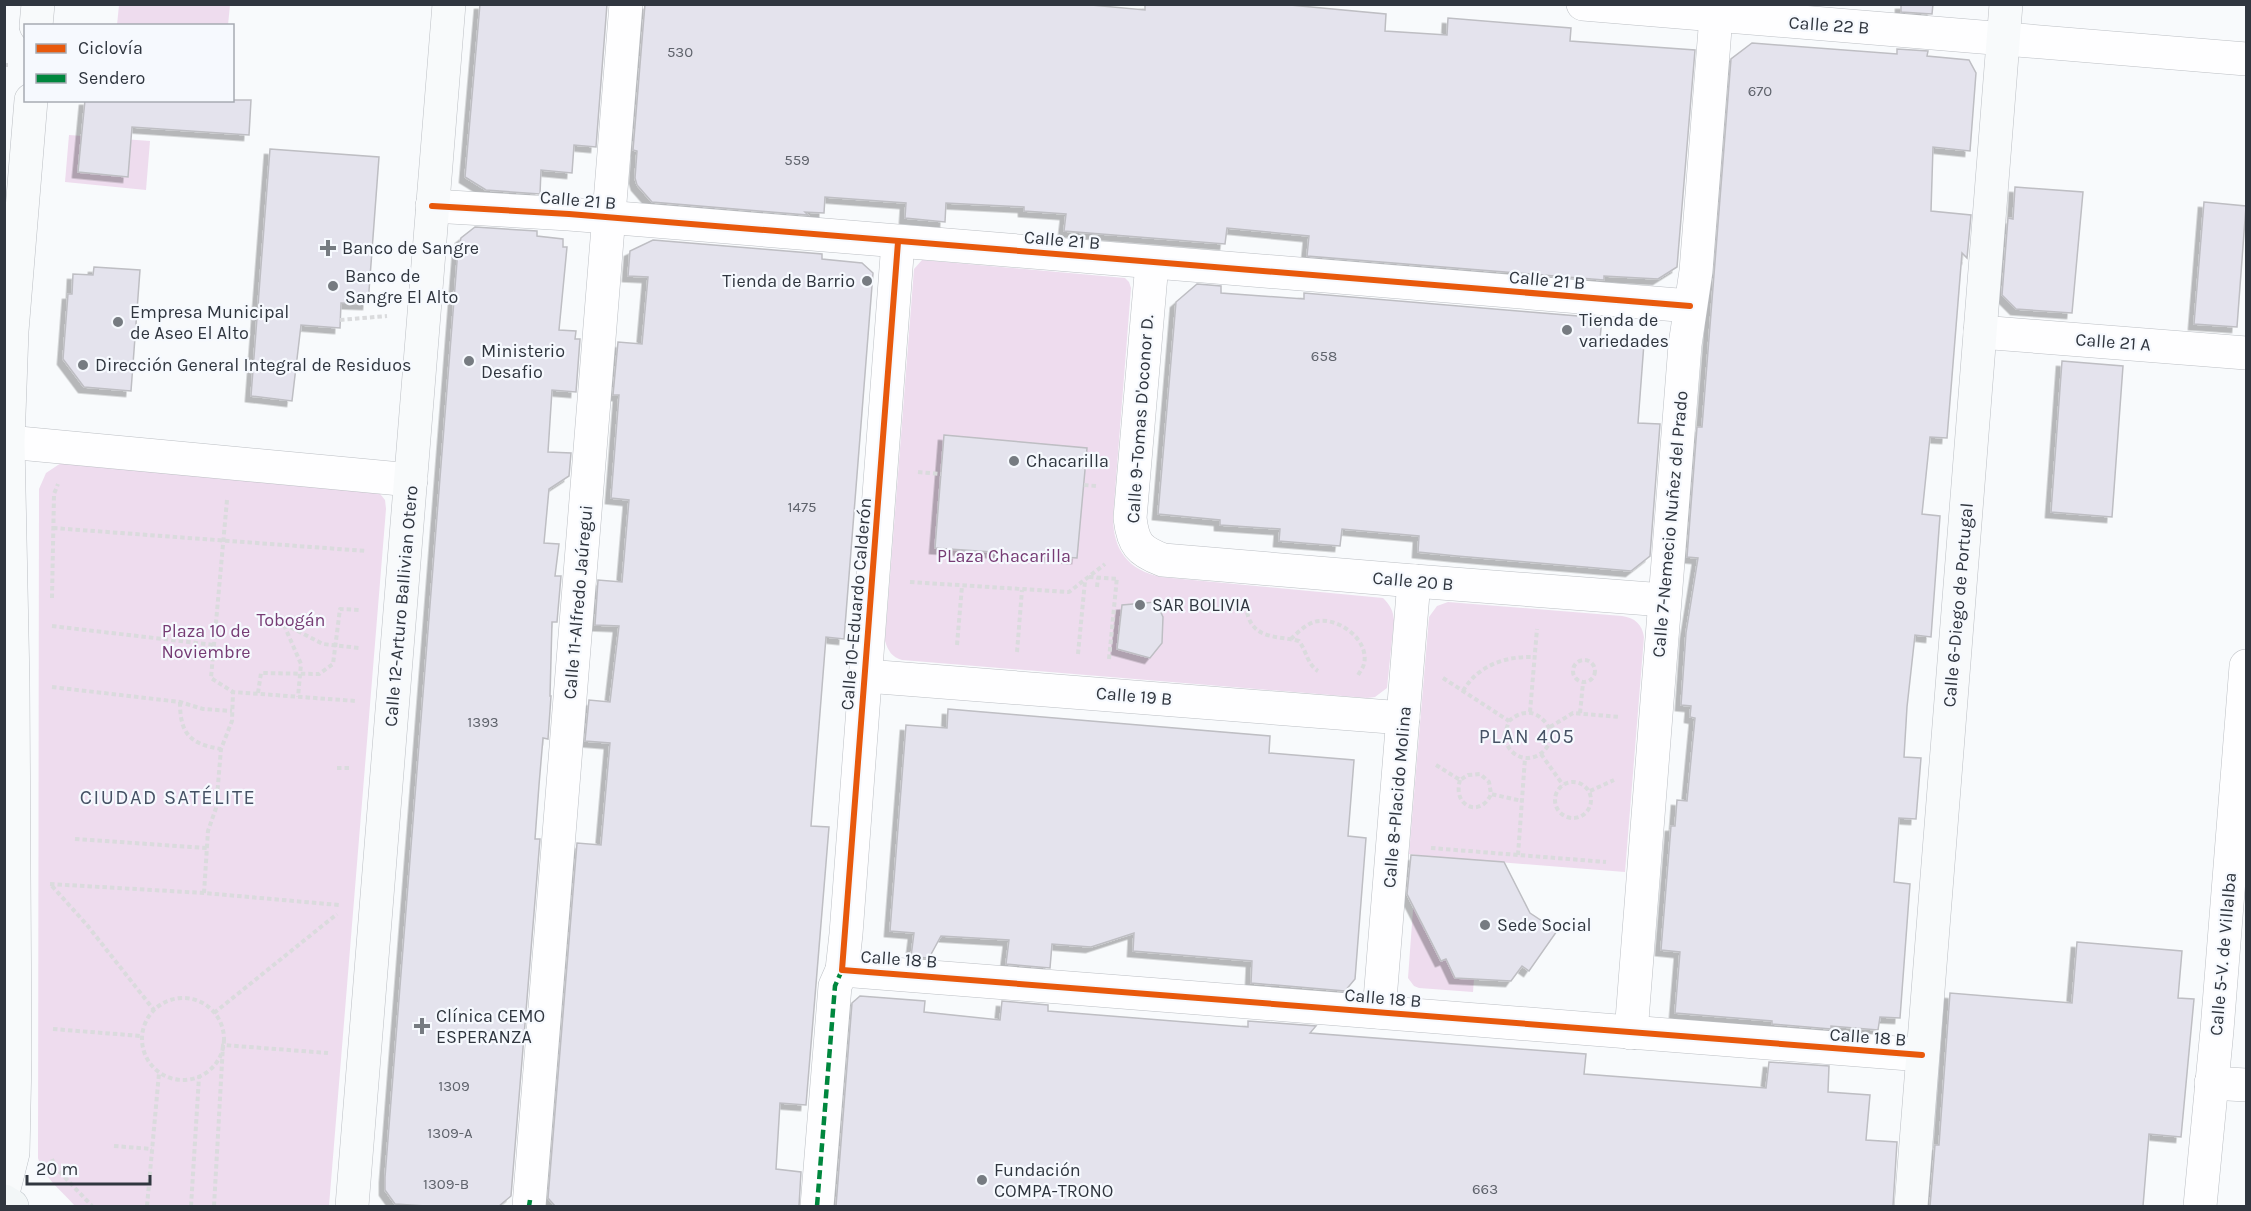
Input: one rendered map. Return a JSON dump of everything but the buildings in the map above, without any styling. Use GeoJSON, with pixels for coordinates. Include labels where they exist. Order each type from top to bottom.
{"type":"FeatureCollection","features":[{"type":"Feature","properties":{"kind":"main road"},"geometry":{"type":"LineString","coordinates":[[4,1201],[12,1206]]}},
{"type":"Feature","properties":{"kind":"street"},"geometry":{"type":"LineString","coordinates":[[36,24],[38,4]]}},
{"type":"Feature","properties":{"kind":"street","name":"Calle 12-Arturo Ballivian Otero"},"geometry":{"type":"LineString","coordinates":[[352,1206],[449,4]]}},
{"type":"Feature","properties":{"kind":"street","name":"Calle 11-Alfredo Jaúregui"},"geometry":{"type":"LineString","coordinates":[[530,1203],[626,4]]}},
{"type":"Feature","properties":{"kind":"street","name":"Calle 22 B"},"geometry":{"type":"LineString","coordinates":[[1583,4],[2247,59]]}},
{"type":"Feature","properties":{"kind":"street","name":"Calle 6-Diego de Portugal"},"geometry":{"type":"LineString","coordinates":[[1911,1206],[2006,4]]}},
{"type":"Feature","properties":{"kind":"street","name":"Calle 7-Nemecio Nuñez del Prado"},"geometry":{"type":"LineString","coordinates":[[1631,1033],[1685,345],[1696,271],[1716,16]]}},
{"type":"Feature","properties":{"kind":"street"},"geometry":{"type":"LineString","coordinates":[[4,1189],[13,1153],[15,1069],[13,682],[7,535],[8,442],[12,331],[31,102]]}},
{"type":"Feature","properties":{"kind":"street","name":"Calle 21 B"},"geometry":{"type":"LineString","coordinates":[[432,206],[608,218],[1690,306]]}},
{"type":"Feature","properties":{"kind":"street","name":"Calle 10-Eduardo Calderón"},"geometry":{"type":"LineString","coordinates":[[817,1206],[834,994],[842,970],[898,242]]}},
{"type":"Feature","properties":{"kind":"street","name":"Calle 9-Tomas D'oconor D."},"geometry":{"type":"LineString","coordinates":[[1152,262],[1130,518],[1137,546],[1163,560]]}},
{"type":"Feature","properties":{"kind":"street","name":"Calle 21 A"},"geometry":{"type":"LineString","coordinates":[[1980,332],[2247,353]]}},
{"type":"Feature","properties":{"kind":"street"},"geometry":{"type":"LineString","coordinates":[[8,442],[411,480]]}},
{"type":"Feature","properties":{"kind":"street","name":"Calle 20 B"},"geometry":{"type":"LineString","coordinates":[[1163,560],[1414,582],[1664,600]]}},
{"type":"Feature","properties":{"kind":"street","name":"Calle 8-Placido Molina"},"geometry":{"type":"LineString","coordinates":[[1379,1012],[1414,582]]}},
{"type":"Feature","properties":{"kind":"street","name":"Calle 5-V. de Villalba"},"geometry":{"type":"LineString","coordinates":[[2200,1206],[2247,666]]}},
{"type":"Feature","properties":{"kind":"street","name":"Calle 19 B"},"geometry":{"type":"LineString","coordinates":[[866,675],[1403,718]]}},
{"type":"Feature","properties":{"kind":"street","name":"Calle 18 B"},"geometry":{"type":"LineString","coordinates":[[842,970],[1922,1055]]}},
{"type":"Feature","properties":{"kind":"street"},"geometry":{"type":"LineString","coordinates":[[2211,1083],[2247,1085]]}},
{"type":"Feature","properties":{"kind":"path"},"geometry":{"type":"LineString","coordinates":[[340,320],[394,317]]}},
{"type":"Feature","properties":{"kind":"path"},"geometry":{"type":"LineString","coordinates":[[914,472],[941,474]]}},
{"type":"Feature","properties":{"kind":"path"},"geometry":{"type":"LineString","coordinates":[[52,608],[54,494],[60,482]]}},
{"type":"Feature","properties":{"kind":"path"},"geometry":{"type":"LineString","coordinates":[[228,491],[211,678],[233,692],[355,701]]}},
{"type":"Feature","properties":{"kind":"path"},"geometry":{"type":"LineString","coordinates":[[53,528],[367,551]]}},
{"type":"Feature","properties":{"kind":"path"},"geometry":{"type":"LineString","coordinates":[[906,581],[1044,593],[1069,592],[1107,563]]}},
{"type":"Feature","properties":{"kind":"path"},"geometry":{"type":"LineString","coordinates":[[1097,587],[1098,578]]}},
{"type":"Feature","properties":{"kind":"path"},"geometry":{"type":"LineString","coordinates":[[1109,661],[1115,579]]}},
{"type":"Feature","properties":{"kind":"path"},"geometry":{"type":"LineString","coordinates":[[1077,658],[1085,580]]}},
{"type":"Feature","properties":{"kind":"path"},"geometry":{"type":"LineString","coordinates":[[957,649],[962,586]]}},
{"type":"Feature","properties":{"kind":"path"},"geometry":{"type":"LineString","coordinates":[[1017,654],[1022,590]]}},
{"type":"Feature","properties":{"kind":"path"},"geometry":{"type":"LineString","coordinates":[[1246,597],[1248,616],[1257,630],[1271,638],[1291,639],[1299,642],[1311,667],[1323,673]]}},
{"type":"Feature","properties":{"kind":"path"},"geometry":{"type":"LineString","coordinates":[[258,693],[261,673],[319,674],[333,664],[339,609],[362,610]]}},
{"type":"Feature","properties":{"kind":"path"},"geometry":{"type":"LineString","coordinates":[[52,617],[52,637]]}},
{"type":"Feature","properties":{"kind":"path"},"geometry":{"type":"LineString","coordinates":[[1291,639],[1314,622],[1327,620],[1348,630],[1358,640],[1363,651],[1364,664],[1351,684]]}},
{"type":"Feature","properties":{"kind":"path"},"geometry":{"type":"LineString","coordinates":[[298,697],[301,664],[284,624],[323,644],[360,648]]}},
{"type":"Feature","properties":{"kind":"path"},"geometry":{"type":"LineString","coordinates":[[52,626],[214,645]]}},
{"type":"Feature","properties":{"kind":"path"},"geometry":{"type":"LineString","coordinates":[[1530,712],[1537,626]]}},
{"type":"Feature","properties":{"kind":"path"},"geometry":{"type":"LineString","coordinates":[[1463,691],[1476,675],[1495,663],[1515,657],[1534,657]]}},
{"type":"Feature","properties":{"kind":"path"},"geometry":{"type":"LineString","coordinates":[[1581,660],[1592,663],[1595,670],[1593,678],[1583,683],[1574,678],[1573,671],[1575,664],[1581,660]]}},
{"type":"Feature","properties":{"kind":"path"},"geometry":{"type":"LineString","coordinates":[[1440,676],[1509,721]]}},
{"type":"Feature","properties":{"kind":"path"},"geometry":{"type":"LineString","coordinates":[[52,677],[52,687],[180,702],[203,709],[232,711]]}},
{"type":"Feature","properties":{"kind":"path"},"geometry":{"type":"LineString","coordinates":[[1580,713],[1583,683]]}},
{"type":"Feature","properties":{"kind":"path"},"geometry":{"type":"LineString","coordinates":[[204,893],[208,831],[216,808],[221,749],[232,721],[233,692]]}},
{"type":"Feature","properties":{"kind":"path"},"geometry":{"type":"LineString","coordinates":[[180,702],[183,729],[190,739],[202,746],[221,749]]}},
{"type":"Feature","properties":{"kind":"path"},"geometry":{"type":"LineString","coordinates":[[1530,712],[1543,718],[1550,727],[1552,735],[1550,745],[1540,754],[1525,758],[1513,752],[1504,736],[1509,721],[1518,714],[1530,712]]}},
{"type":"Feature","properties":{"kind":"path"},"geometry":{"type":"LineString","coordinates":[[1550,727],[1573,713],[1629,717]]}},
{"type":"Feature","properties":{"kind":"path"},"geometry":{"type":"LineString","coordinates":[[1540,754],[1563,784]]}},
{"type":"Feature","properties":{"kind":"path"},"geometry":{"type":"LineString","coordinates":[[1518,855],[1525,758]]}},
{"type":"Feature","properties":{"kind":"path"},"geometry":{"type":"LineString","coordinates":[[337,768],[350,768]]}},
{"type":"Feature","properties":{"kind":"path"},"geometry":{"type":"LineString","coordinates":[[1480,774],[1489,782],[1491,794],[1483,804],[1470,807],[1462,803],[1459,796],[1460,780],[1468,775],[1480,774]]}},
{"type":"Feature","properties":{"kind":"path"},"geometry":{"type":"LineString","coordinates":[[1453,776],[1460,780]]}},
{"type":"Feature","properties":{"kind":"path"},"geometry":{"type":"LineString","coordinates":[[1590,791],[1616,779]]}},
{"type":"Feature","properties":{"kind":"path"},"geometry":{"type":"LineString","coordinates":[[1575,781],[1586,786],[1590,791],[1592,803],[1581,816],[1569,818],[1559,811],[1555,800],[1563,784],[1575,781]]}},
{"type":"Feature","properties":{"kind":"path"},"geometry":{"type":"LineString","coordinates":[[1491,794],[1522,801]]}},
{"type":"Feature","properties":{"kind":"path"},"geometry":{"type":"LineString","coordinates":[[75,839],[207,848]]}},
{"type":"Feature","properties":{"kind":"path"},"geometry":{"type":"LineString","coordinates":[[1429,848],[1607,862]]}},
{"type":"Feature","properties":{"kind":"path"},"geometry":{"type":"LineString","coordinates":[[154,1010],[87,925],[51,885],[204,893],[339,905]]}},
{"type":"Feature","properties":{"kind":"path"},"geometry":{"type":"LineString","coordinates":[[214,1013],[339,912]]}},
{"type":"Feature","properties":{"kind":"path"},"geometry":{"type":"LineString","coordinates":[[214,1206],[223,1044],[223,1032],[214,1013],[200,1002],[174,999],[154,1010],[141,1036],[142,1050],[149,1063],[159,1073],[185,1080],[199,1077],[211,1069],[219,1058],[223,1044]]}},
{"type":"Feature","properties":{"kind":"path"},"geometry":{"type":"LineString","coordinates":[[51,1029],[141,1036]]}},
{"type":"Feature","properties":{"kind":"path"},"geometry":{"type":"LineString","coordinates":[[223,1044],[328,1053]]}},
{"type":"Feature","properties":{"kind":"path"},"geometry":{"type":"LineString","coordinates":[[147,1206],[159,1073]]}},
{"type":"Feature","properties":{"kind":"path"},"geometry":{"type":"LineString","coordinates":[[191,1206],[199,1077]]}},
{"type":"Feature","properties":{"kind":"path"},"geometry":{"type":"LineString","coordinates":[[114,1146],[152,1149]]}},
{"type":"Feature","properties":{"kind":"path"},"geometry":{"type":"LineString","coordinates":[[51,1171],[55,1167],[92,1206]]}},
{"type":"Feature","properties":{"kind":"green space"},"geometry":{"type":"Polygon","coordinates":[[[119,5],[230,5],[228,24],[117,24],[119,5]]]}},
{"type":"Feature","properties":{"kind":"green space"},"geometry":{"type":"Polygon","coordinates":[[[69,135],[150,141],[146,190],[65,182],[69,135]]]}},
{"type":"Feature","properties":{"kind":"green space","name":"PLaza Chacarilla"},"geometry":{"type":"Polygon","coordinates":[[[922,260],[1125,278],[1131,288],[1113,517],[1119,549],[1131,564],[1149,574],[1161,577],[1383,598],[1391,608],[1394,620],[1387,688],[1375,697],[1367,698],[902,660],[893,655],[885,641],[914,269],[922,260]]]}},
{"type":"Feature","properties":{"kind":"green space","name":"Plaza 10 de Noviembre"},"geometry":{"type":"Polygon","coordinates":[[[61,463],[377,490],[385,500],[329,1206],[75,1206],[49,1178],[38,1158],[39,489],[46,473],[61,463]]]}},
{"type":"Feature","properties":{"kind":"green space"},"geometry":{"type":"Polygon","coordinates":[[[1448,602],[1622,616],[1637,622],[1644,637],[1625,872],[1423,856],[1419,918],[1441,961],[1446,959],[1474,979],[1473,992],[1419,988],[1414,986],[1408,978],[1417,855],[1409,854],[1429,617],[1437,606],[1448,602]]]}},
{"type":"Feature","properties":{"kind":"marked path"},"geometry":{"type":"LineString","coordinates":[[817,1206],[835,986],[842,970]]}},
{"type":"Feature","properties":{"kind":"marked path"},"geometry":{"type":"LineString","coordinates":[[529,1206],[530,1200]]}},
{"type":"Feature","properties":{"kind":"cycle path"},"geometry":{"type":"LineString","coordinates":[[432,206],[569,214],[1690,306]]}},
{"type":"Feature","properties":{"kind":"cycle path"},"geometry":{"type":"LineString","coordinates":[[898,242],[842,970],[1922,1055]]}},
{"type":"Feature","properties":{"kind":"place","name":"Banco de Sangre"},"geometry":{"type":"Point","coordinates":[328,248]}},
{"type":"Feature","properties":{"kind":"place","name":"Tienda de Barrio"},"geometry":{"type":"Point","coordinates":[867,281]}},
{"type":"Feature","properties":{"kind":"place","name":"Banco de Sangre El Alto"},"geometry":{"type":"Point","coordinates":[333,286]}},
{"type":"Feature","properties":{"kind":"place","name":"Empresa Municipal de Aseo El Alto"},"geometry":{"type":"Point","coordinates":[118,322]}},
{"type":"Feature","properties":{"kind":"place","name":"Tienda de variedades"},"geometry":{"type":"Point","coordinates":[1567,330]}},
{"type":"Feature","properties":{"kind":"place","name":"Ministerio Desafio"},"geometry":{"type":"Point","coordinates":[469,361]}},
{"type":"Feature","properties":{"kind":"place","name":"Dirección General Integral de Residuos"},"geometry":{"type":"Point","coordinates":[83,365]}},
{"type":"Feature","properties":{"kind":"place","name":"Chacarilla"},"geometry":{"type":"Point","coordinates":[1014,461]}},
{"type":"Feature","properties":{"kind":"place","name":"SAR BOLIVIA"},"geometry":{"type":"Point","coordinates":[1140,605]}},
{"type":"Feature","properties":{"kind":"place","name":"Sede Social"},"geometry":{"type":"Point","coordinates":[1485,925]}},
{"type":"Feature","properties":{"kind":"place","name":"Clínica CEMO ESPERANZA"},"geometry":{"type":"Point","coordinates":[422,1026]}},
{"type":"Feature","properties":{"kind":"place","name":"Fundación COMPA-TRONO"},"geometry":{"type":"Point","coordinates":[982,1180]}},
{"type":"Feature","properties":{"kind":"district","name":"PLAN 405"},"geometry":{"type":"Point","coordinates":[1527,736]}},
{"type":"Feature","properties":{"kind":"district","name":"CIUDAD SATÉLITE"},"geometry":{"type":"Point","coordinates":[168,797]}},
{"type":"Feature","properties":{"kind":"park label","name":"Tobogán"},"geometry":{"type":"Point","coordinates":[291,620]}}]}
